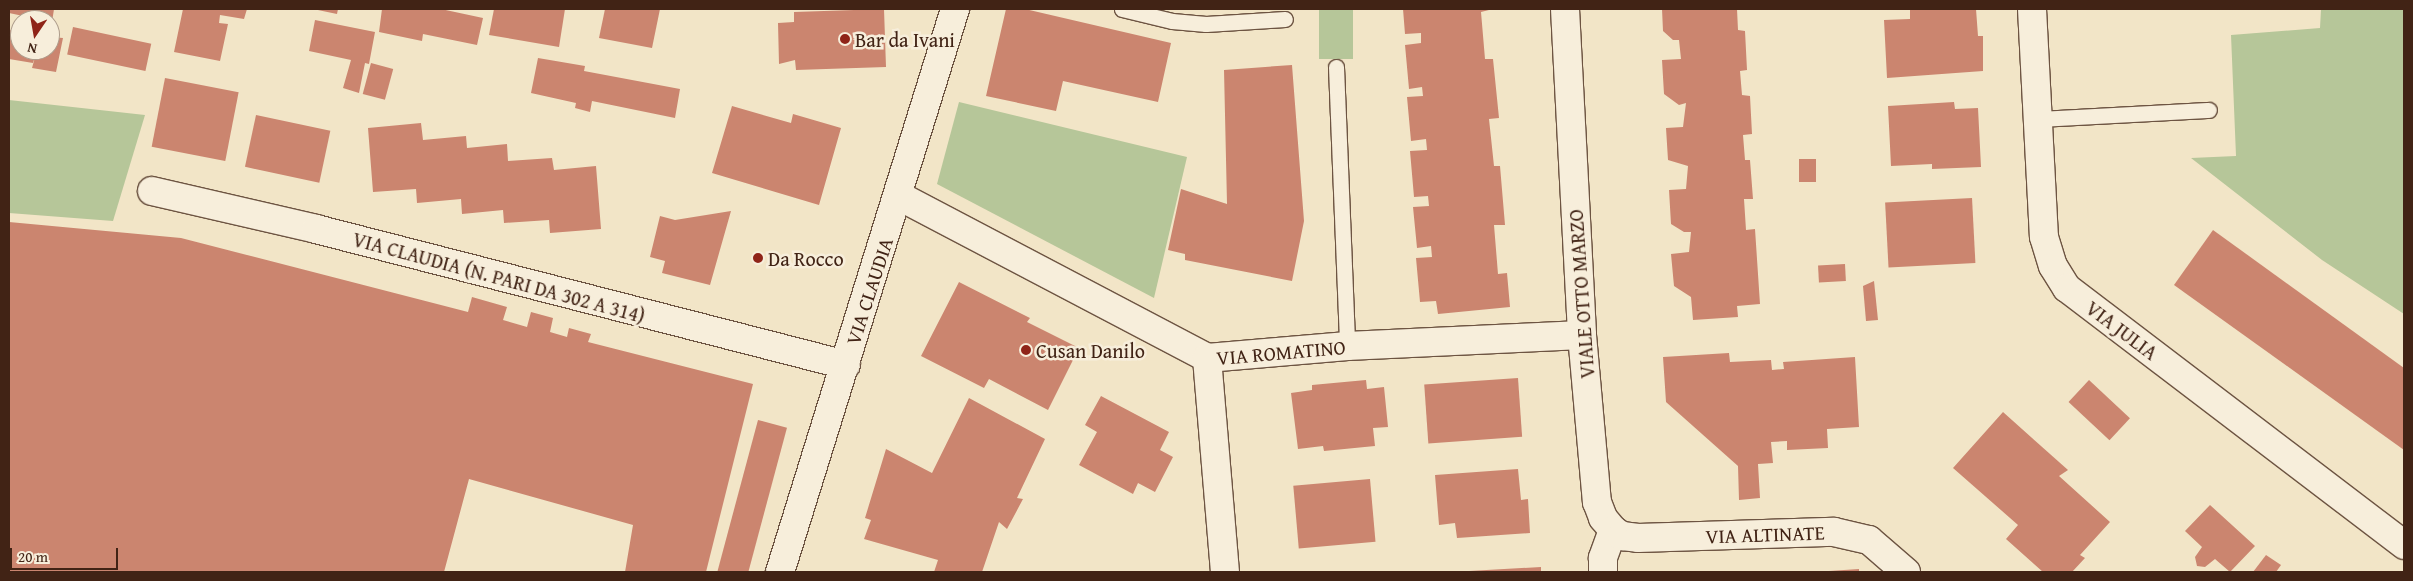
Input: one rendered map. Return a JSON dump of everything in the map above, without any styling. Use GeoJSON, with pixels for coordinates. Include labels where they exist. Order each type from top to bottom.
{"type":"FeatureCollection","features":[{"type":"Feature","properties":{"kind":"street","name":"VIA CLAUDIA"},"geometry":{"type":"LineString","coordinates":[[780,572],[899,196],[954,9]]}},
{"type":"Feature","properties":{"kind":"street","name":"VIALE OTTO MARZO"},"geometry":{"type":"LineString","coordinates":[[1565,9],[1582,335],[1597,502],[1603,518],[1613,530]]}},
{"type":"Feature","properties":{"kind":"street","name":"VIA JULIA"},"geometry":{"type":"LineString","coordinates":[[2032,9],[2044,237],[2053,266],[2067,288],[2404,545]]}},
{"type":"Feature","properties":{"kind":"street","name":"VIA CLAUDIA (N. PARI DA 302 A 314)"},"geometry":{"type":"LineString","coordinates":[[152,191],[316,229],[846,365]]}},
{"type":"Feature","properties":{"kind":"street","name":"VIA ROMATINO"},"geometry":{"type":"LineString","coordinates":[[899,196],[1207,358],[1347,346],[1582,335]]}},
{"type":"Feature","properties":{"kind":"street"},"geometry":{"type":"LineString","coordinates":[[1207,358],[1225,572]]}},
{"type":"Feature","properties":{"kind":"street"},"geometry":{"type":"LineString","coordinates":[[1604,572],[1603,558],[1613,530]]}},
{"type":"Feature","properties":{"kind":"street","name":"VIA ALTINATE"},"geometry":{"type":"LineString","coordinates":[[1613,530],[1622,536],[1638,538],[1841,533],[1869,540],[1906,572]]}},
{"type":"Feature","properties":{"kind":"lane"},"geometry":{"type":"LineString","coordinates":[[1122,9],[1172,21],[1206,24],[1285,19]]}},
{"type":"Feature","properties":{"kind":"lane"},"geometry":{"type":"LineString","coordinates":[[1336,67],[1347,346]]}},
{"type":"Feature","properties":{"kind":"lane"},"geometry":{"type":"LineString","coordinates":[[2037,119],[2209,110]]}},
{"type":"Feature","properties":{"kind":"green space"},"geometry":{"type":"Polygon","coordinates":[[[1319,9],[1353,9],[1353,59],[1319,59],[1319,9]]]}},
{"type":"Feature","properties":{"kind":"green space"},"geometry":{"type":"Polygon","coordinates":[[[2321,9],[2404,9],[2404,314],[2322,260],[2191,158],[2236,156],[2231,35],[2320,28],[2321,9]]]}},
{"type":"Feature","properties":{"kind":"green space"},"geometry":{"type":"Polygon","coordinates":[[[9,100],[145,115],[113,221],[9,213],[9,100]]]}},
{"type":"Feature","properties":{"kind":"green space"},"geometry":{"type":"Polygon","coordinates":[[[959,102],[1187,157],[1154,298],[937,184],[959,102]]]}},
{"type":"Feature","properties":{"kind":"building"},"geometry":{"type":"Polygon","coordinates":[[[9,9],[54,9],[10,10],[9,13],[9,9]]]}},
{"type":"Feature","properties":{"kind":"building"},"geometry":{"type":"Polygon","coordinates":[[[183,9],[247,9],[244,19],[220,15],[219,23],[228,24],[220,61],[174,52],[183,9]]]}},
{"type":"Feature","properties":{"kind":"building"},"geometry":{"type":"Polygon","coordinates":[[[313,9],[338,9],[337,14],[313,9]]]}},
{"type":"Feature","properties":{"kind":"building"},"geometry":{"type":"Polygon","coordinates":[[[382,9],[441,9],[483,18],[477,45],[423,34],[422,41],[379,32],[382,9]]]}},
{"type":"Feature","properties":{"kind":"building"},"geometry":{"type":"Polygon","coordinates":[[[494,9],[565,9],[559,47],[489,35],[494,9]]]}},
{"type":"Feature","properties":{"kind":"building"},"geometry":{"type":"Polygon","coordinates":[[[605,9],[660,9],[652,48],[599,38],[605,9]]]}},
{"type":"Feature","properties":{"kind":"building"},"geometry":{"type":"Polygon","coordinates":[[[884,9],[886,67],[796,70],[795,60],[779,64],[778,23],[794,22],[794,12],[884,9]]]}},
{"type":"Feature","properties":{"kind":"building"},"geometry":{"type":"Polygon","coordinates":[[[1006,9],[1025,9],[1171,43],[1158,102],[1063,81],[1056,111],[986,96],[1006,9]]]}},
{"type":"Feature","properties":{"kind":"building"},"geometry":{"type":"Polygon","coordinates":[[[1403,9],[1493,9],[1481,12],[1485,59],[1493,59],[1499,118],[1489,119],[1494,166],[1500,166],[1505,225],[1494,225],[1498,274],[1507,273],[1510,307],[1438,314],[1436,301],[1420,302],[1416,258],[1432,257],[1431,246],[1417,248],[1413,207],[1429,206],[1428,196],[1414,197],[1410,151],[1427,150],[1426,139],[1411,141],[1407,97],[1423,96],[1422,87],[1409,89],[1405,45],[1421,43],[1421,33],[1405,34],[1403,9]]]}},
{"type":"Feature","properties":{"kind":"building"},"geometry":{"type":"Polygon","coordinates":[[[1662,9],[1737,9],[1738,30],[1745,31],[1747,70],[1740,71],[1742,95],[1750,96],[1752,134],[1743,135],[1745,160],[1750,160],[1753,199],[1744,199],[1746,230],[1755,229],[1760,304],[1737,306],[1738,317],[1693,320],[1691,297],[1674,286],[1671,254],[1689,252],[1691,232],[1684,232],[1671,224],[1669,190],[1686,189],[1688,166],[1668,160],[1666,128],[1683,127],[1686,103],[1679,105],[1664,94],[1662,60],[1681,59],[1679,40],[1673,40],[1663,31],[1662,9]]]}},
{"type":"Feature","properties":{"kind":"building"},"geometry":{"type":"Polygon","coordinates":[[[1910,9],[1976,9],[1978,36],[1983,36],[1983,71],[1887,78],[1884,20],[1910,19],[1910,9]]]}},
{"type":"Feature","properties":{"kind":"building"},"geometry":{"type":"Polygon","coordinates":[[[315,20],[375,32],[369,64],[365,63],[359,93],[343,88],[351,60],[309,51],[315,20]]]}},
{"type":"Feature","properties":{"kind":"building"},"geometry":{"type":"Polygon","coordinates":[[[73,27],[151,44],[145,71],[67,54],[73,27]]]}},
{"type":"Feature","properties":{"kind":"building"},"geometry":{"type":"Polygon","coordinates":[[[9,30],[10,59],[9,59],[9,30]]]}},
{"type":"Feature","properties":{"kind":"building"},"geometry":{"type":"Polygon","coordinates":[[[60,38],[63,38],[60,53],[60,38]]]}},
{"type":"Feature","properties":{"kind":"building"},"geometry":{"type":"Polygon","coordinates":[[[538,58],[585,66],[584,71],[680,89],[675,118],[592,101],[590,112],[575,108],[576,103],[531,93],[538,58]]]}},
{"type":"Feature","properties":{"kind":"building"},"geometry":{"type":"Polygon","coordinates":[[[15,60],[34,60],[33,63],[15,60]]]}},
{"type":"Feature","properties":{"kind":"building"},"geometry":{"type":"Polygon","coordinates":[[[34,60],[58,60],[56,72],[32,68],[34,60]]]}},
{"type":"Feature","properties":{"kind":"building"},"geometry":{"type":"Polygon","coordinates":[[[371,63],[393,69],[385,100],[363,94],[371,63]]]}},
{"type":"Feature","properties":{"kind":"building"},"geometry":{"type":"Polygon","coordinates":[[[1292,65],[1304,221],[1292,281],[1185,260],[1185,254],[1168,250],[1181,189],[1227,204],[1224,70],[1292,65]]]}},
{"type":"Feature","properties":{"kind":"building"},"geometry":{"type":"Polygon","coordinates":[[[165,78],[239,92],[225,161],[152,147],[165,78]]]}},
{"type":"Feature","properties":{"kind":"building"},"geometry":{"type":"Polygon","coordinates":[[[1954,102],[1955,109],[1978,108],[1981,167],[1932,169],[1932,164],[1891,166],[1888,106],[1954,102]]]}},
{"type":"Feature","properties":{"kind":"building"},"geometry":{"type":"Polygon","coordinates":[[[732,106],[791,123],[793,114],[841,128],[819,205],[712,173],[732,106]]]}},
{"type":"Feature","properties":{"kind":"building"},"geometry":{"type":"Polygon","coordinates":[[[256,115],[330,131],[319,183],[245,167],[256,115]]]}},
{"type":"Feature","properties":{"kind":"building"},"geometry":{"type":"Polygon","coordinates":[[[421,123],[423,140],[466,136],[467,148],[507,144],[508,161],[552,158],[554,170],[596,166],[601,229],[550,233],[549,220],[504,223],[503,210],[462,214],[461,199],[417,203],[416,189],[373,192],[368,128],[421,123]]]}},
{"type":"Feature","properties":{"kind":"building"},"geometry":{"type":"Polygon","coordinates":[[[1799,159],[1816,159],[1816,182],[1799,182],[1799,159]]]}},
{"type":"Feature","properties":{"kind":"building"},"geometry":{"type":"Polygon","coordinates":[[[1972,198],[1975,263],[1889,267],[1885,203],[1972,198]]]}},
{"type":"Feature","properties":{"kind":"building"},"geometry":{"type":"Polygon","coordinates":[[[731,211],[710,285],[662,273],[665,261],[650,257],[660,216],[675,220],[731,211]]]}},
{"type":"Feature","properties":{"kind":"building"},"geometry":{"type":"Polygon","coordinates":[[[9,222],[181,238],[468,312],[472,297],[507,307],[503,320],[527,327],[531,312],[553,318],[550,332],[567,337],[569,328],[591,334],[588,342],[753,384],[706,572],[625,572],[633,525],[469,479],[444,572],[9,572],[9,222]]]}},
{"type":"Feature","properties":{"kind":"building"},"geometry":{"type":"Polygon","coordinates":[[[2213,230],[2404,368],[2404,450],[2174,285],[2213,230]]]}},
{"type":"Feature","properties":{"kind":"building"},"geometry":{"type":"Polygon","coordinates":[[[1845,264],[1846,281],[1819,282],[1818,265],[1845,264]]]}},
{"type":"Feature","properties":{"kind":"building"},"geometry":{"type":"Polygon","coordinates":[[[1874,281],[1878,320],[1866,321],[1863,286],[1874,281]]]}},
{"type":"Feature","properties":{"kind":"building"},"geometry":{"type":"Polygon","coordinates":[[[959,282],[1030,318],[1027,322],[1079,348],[1048,410],[989,379],[984,388],[921,356],[959,282]]]}},
{"type":"Feature","properties":{"kind":"building"},"geometry":{"type":"Polygon","coordinates":[[[1729,353],[1730,362],[1771,360],[1772,370],[1784,369],[1783,362],[1855,357],[1859,427],[1827,429],[1828,448],[1787,450],[1787,441],[1771,442],[1773,463],[1758,464],[1760,498],[1739,500],[1738,466],[1666,402],[1663,357],[1729,353]]]}},
{"type":"Feature","properties":{"kind":"building"},"geometry":{"type":"Polygon","coordinates":[[[1518,378],[1522,437],[1428,443],[1424,385],[1518,378]]]}},
{"type":"Feature","properties":{"kind":"building"},"geometry":{"type":"Polygon","coordinates":[[[1366,380],[1367,389],[1384,387],[1388,427],[1373,428],[1375,446],[1324,451],[1323,446],[1298,449],[1291,393],[1312,390],[1312,385],[1366,380]]]}},
{"type":"Feature","properties":{"kind":"building"},"geometry":{"type":"Polygon","coordinates":[[[2089,380],[2130,418],[2109,440],[2069,402],[2089,380]]]}},
{"type":"Feature","properties":{"kind":"building"},"geometry":{"type":"Polygon","coordinates":[[[1101,396],[1169,432],[1160,450],[1173,457],[1155,492],[1138,483],[1133,494],[1079,465],[1097,432],[1085,425],[1101,396]]]}},
{"type":"Feature","properties":{"kind":"building"},"geometry":{"type":"Polygon","coordinates":[[[969,398],[1045,439],[1017,498],[1023,499],[1007,529],[999,522],[982,572],[934,572],[938,560],[864,539],[871,520],[865,518],[886,449],[932,473],[969,398]]]}},
{"type":"Feature","properties":{"kind":"building"},"geometry":{"type":"Polygon","coordinates":[[[2003,412],[2068,470],[2059,476],[2110,522],[2080,555],[2085,558],[2072,572],[2043,572],[2006,539],[2018,525],[1953,468],[2003,412]]]}},
{"type":"Feature","properties":{"kind":"building"},"geometry":{"type":"Polygon","coordinates":[[[758,420],[787,428],[748,572],[717,572],[758,420]]]}},
{"type":"Feature","properties":{"kind":"building"},"geometry":{"type":"Polygon","coordinates":[[[1518,469],[1521,500],[1528,499],[1530,533],[1457,538],[1455,523],[1439,525],[1435,475],[1518,469]]]}},
{"type":"Feature","properties":{"kind":"building"},"geometry":{"type":"Polygon","coordinates":[[[1370,479],[1375,542],[1299,548],[1293,486],[1370,479]]]}},
{"type":"Feature","properties":{"kind":"building"},"geometry":{"type":"Polygon","coordinates":[[[2210,505],[2255,546],[2230,572],[2215,559],[2205,567],[2197,566],[2195,557],[2202,547],[2185,531],[2210,505]]]}},
{"type":"Feature","properties":{"kind":"building"},"geometry":{"type":"Polygon","coordinates":[[[2266,555],[2281,565],[2276,572],[2253,572],[2266,555]]]}},
{"type":"Feature","properties":{"kind":"building"},"geometry":{"type":"Polygon","coordinates":[[[1541,567],[1541,572],[1469,572],[1469,571],[1541,567]]]}},
{"type":"Feature","properties":{"kind":"building"},"geometry":{"type":"Polygon","coordinates":[[[1859,569],[1859,572],[1829,572],[1829,571],[1859,569]]]}},
{"type":"Feature","properties":{"kind":"place","name":"Bar da Ivani"},"geometry":{"type":"Point","coordinates":[845,39]}},
{"type":"Feature","properties":{"kind":"place","name":"Da Rocco"},"geometry":{"type":"Point","coordinates":[758,258]}},
{"type":"Feature","properties":{"kind":"place","name":"Cusan Danilo"},"geometry":{"type":"Point","coordinates":[1026,350]}}]}
